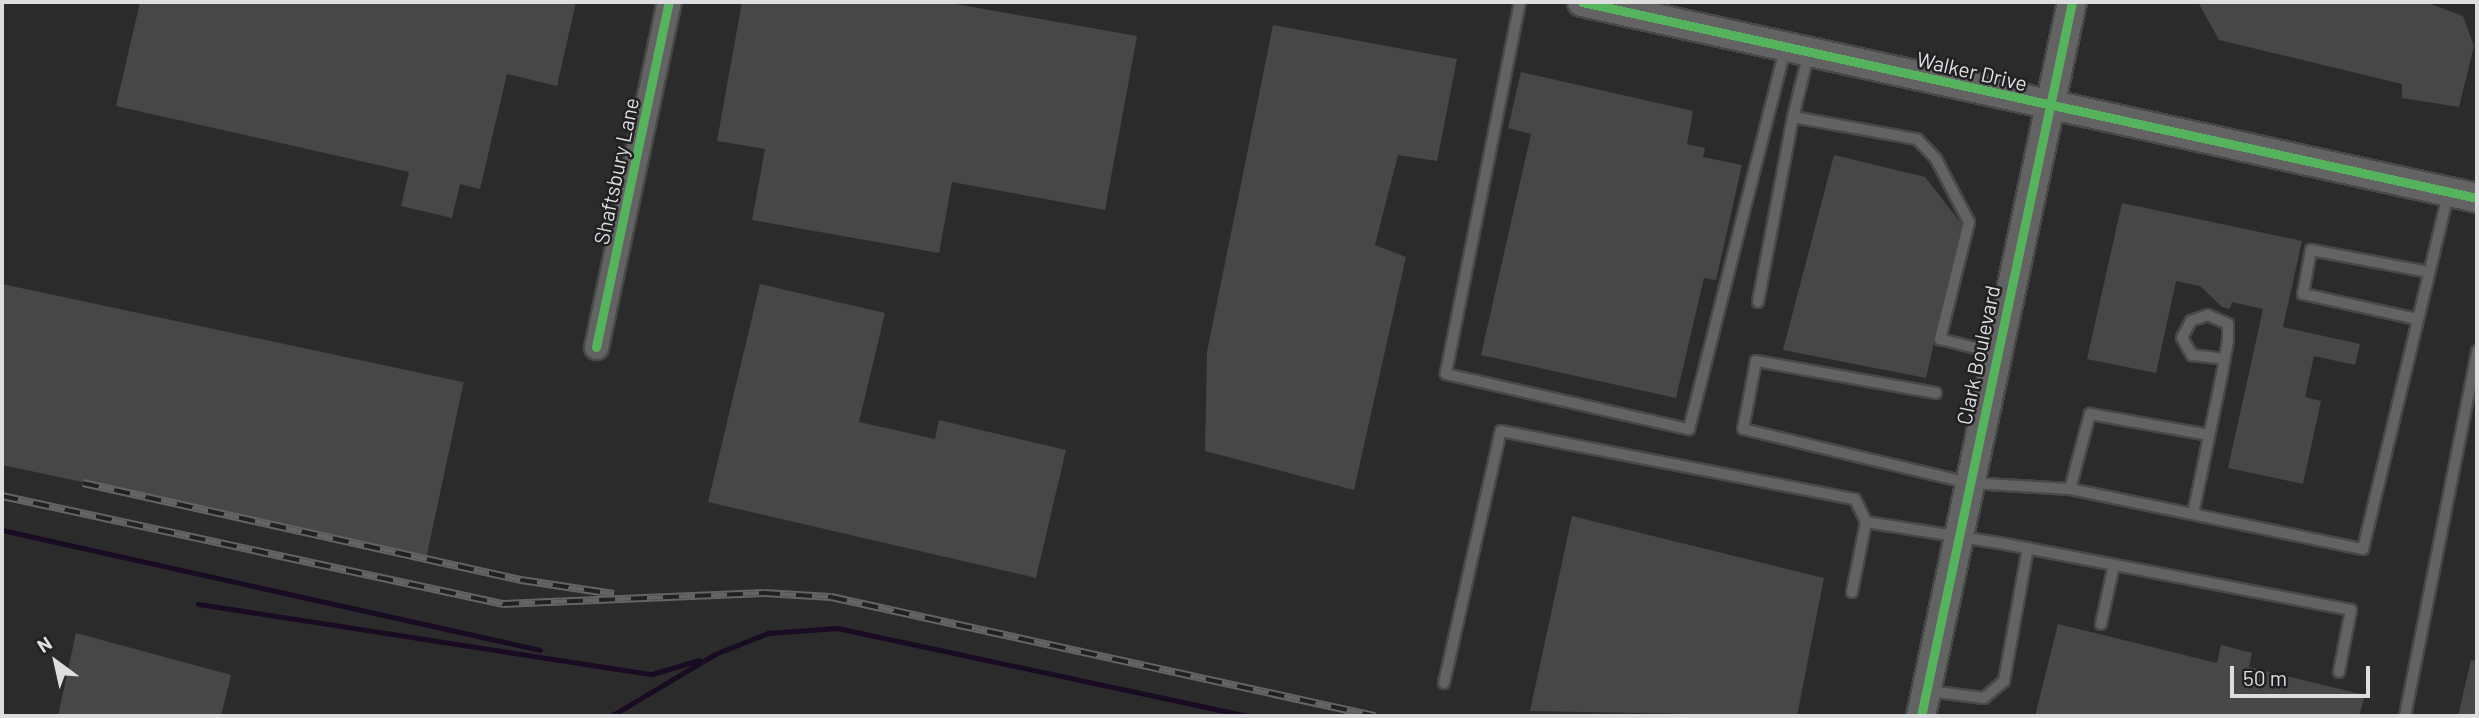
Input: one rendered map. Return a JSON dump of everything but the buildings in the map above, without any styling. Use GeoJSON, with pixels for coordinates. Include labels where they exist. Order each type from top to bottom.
{"type":"FeatureCollection","features":[{"type":"Feature","properties":{"kind":"street","name":"Shaftsbury Lane"},"geometry":{"type":"LineString","coordinates":[[596,347],[669,2]]}},
{"type":"Feature","properties":{"kind":"street","name":"Clark Boulevard"},"geometry":{"type":"LineString","coordinates":[[1924,703],[2072,2]]}},
{"type":"Feature","properties":{"kind":"street","name":"Walker Drive"},"geometry":{"type":"LineString","coordinates":[[1599,4],[2048,108],[2477,198]]}},
{"type":"Feature","properties":{"kind":"lane"},"geometry":{"type":"LineString","coordinates":[[1520,2],[1446,374],[1689,429],[1797,50]]}},
{"type":"Feature","properties":{"kind":"lane"},"geometry":{"type":"LineString","coordinates":[[1758,302],[1793,117],[1797,50]]}},
{"type":"Feature","properties":{"kind":"lane"},"geometry":{"type":"LineString","coordinates":[[1793,117],[1917,139],[1936,159],[1969,222],[1940,339],[1996,353]]}},
{"type":"Feature","properties":{"kind":"lane"},"geometry":{"type":"LineString","coordinates":[[1936,393],[1756,361],[1743,429],[1969,482],[2070,489],[2363,549],[2449,192]]}},
{"type":"Feature","properties":{"kind":"lane"},"geometry":{"type":"LineString","coordinates":[[2417,319],[2303,294],[2311,250],[2428,272]]}},
{"type":"Feature","properties":{"kind":"lane"},"geometry":{"type":"LineString","coordinates":[[2193,514],[2224,359],[2228,324],[2208,315],[2191,321],[2182,338],[2192,355],[2224,359]]}},
{"type":"Feature","properties":{"kind":"lane"},"geometry":{"type":"LineString","coordinates":[[2404,716],[2477,351]]}},
{"type":"Feature","properties":{"kind":"lane"},"geometry":{"type":"LineString","coordinates":[[2070,489],[2090,414],[2209,435]]}},
{"type":"Feature","properties":{"kind":"lane"},"geometry":{"type":"LineString","coordinates":[[1444,683],[1501,431],[1855,499],[1867,522],[1852,592]]}},
{"type":"Feature","properties":{"kind":"lane"},"geometry":{"type":"LineString","coordinates":[[1867,522],[2028,548],[2351,610],[2339,672]]}},
{"type":"Feature","properties":{"kind":"lane"},"geometry":{"type":"LineString","coordinates":[[1924,703],[1984,698],[2004,681],[2028,548]]}},
{"type":"Feature","properties":{"kind":"lane"},"geometry":{"type":"LineString","coordinates":[[2101,624],[2115,565]]}},
{"type":"Feature","properties":{"kind":"waterway"},"geometry":{"type":"LineString","coordinates":[[2,530],[540,650]]}},
{"type":"Feature","properties":{"kind":"waterway"},"geometry":{"type":"LineString","coordinates":[[198,604],[652,674],[699,660]]}},
{"type":"Feature","properties":{"kind":"waterway"},"geometry":{"type":"LineString","coordinates":[[611,716],[715,654],[768,633],[837,628],[1248,716]]}},
{"type":"Feature","properties":{"kind":"railway"},"geometry":{"type":"LineString","coordinates":[[83,483],[521,580],[614,594]]}},
{"type":"Feature","properties":{"kind":"railway"},"geometry":{"type":"LineString","coordinates":[[2,496],[503,604],[764,593],[831,597],[1375,716]]}},
{"type":"Feature","properties":{"kind":"cycle path"},"geometry":{"type":"LineString","coordinates":[[596,347],[669,2]]}},
{"type":"Feature","properties":{"kind":"cycle path"},"geometry":{"type":"LineString","coordinates":[[1582,2],[2477,198]]}},
{"type":"Feature","properties":{"kind":"cycle path"},"geometry":{"type":"LineString","coordinates":[[1921,716],[2072,2]]}}]}
